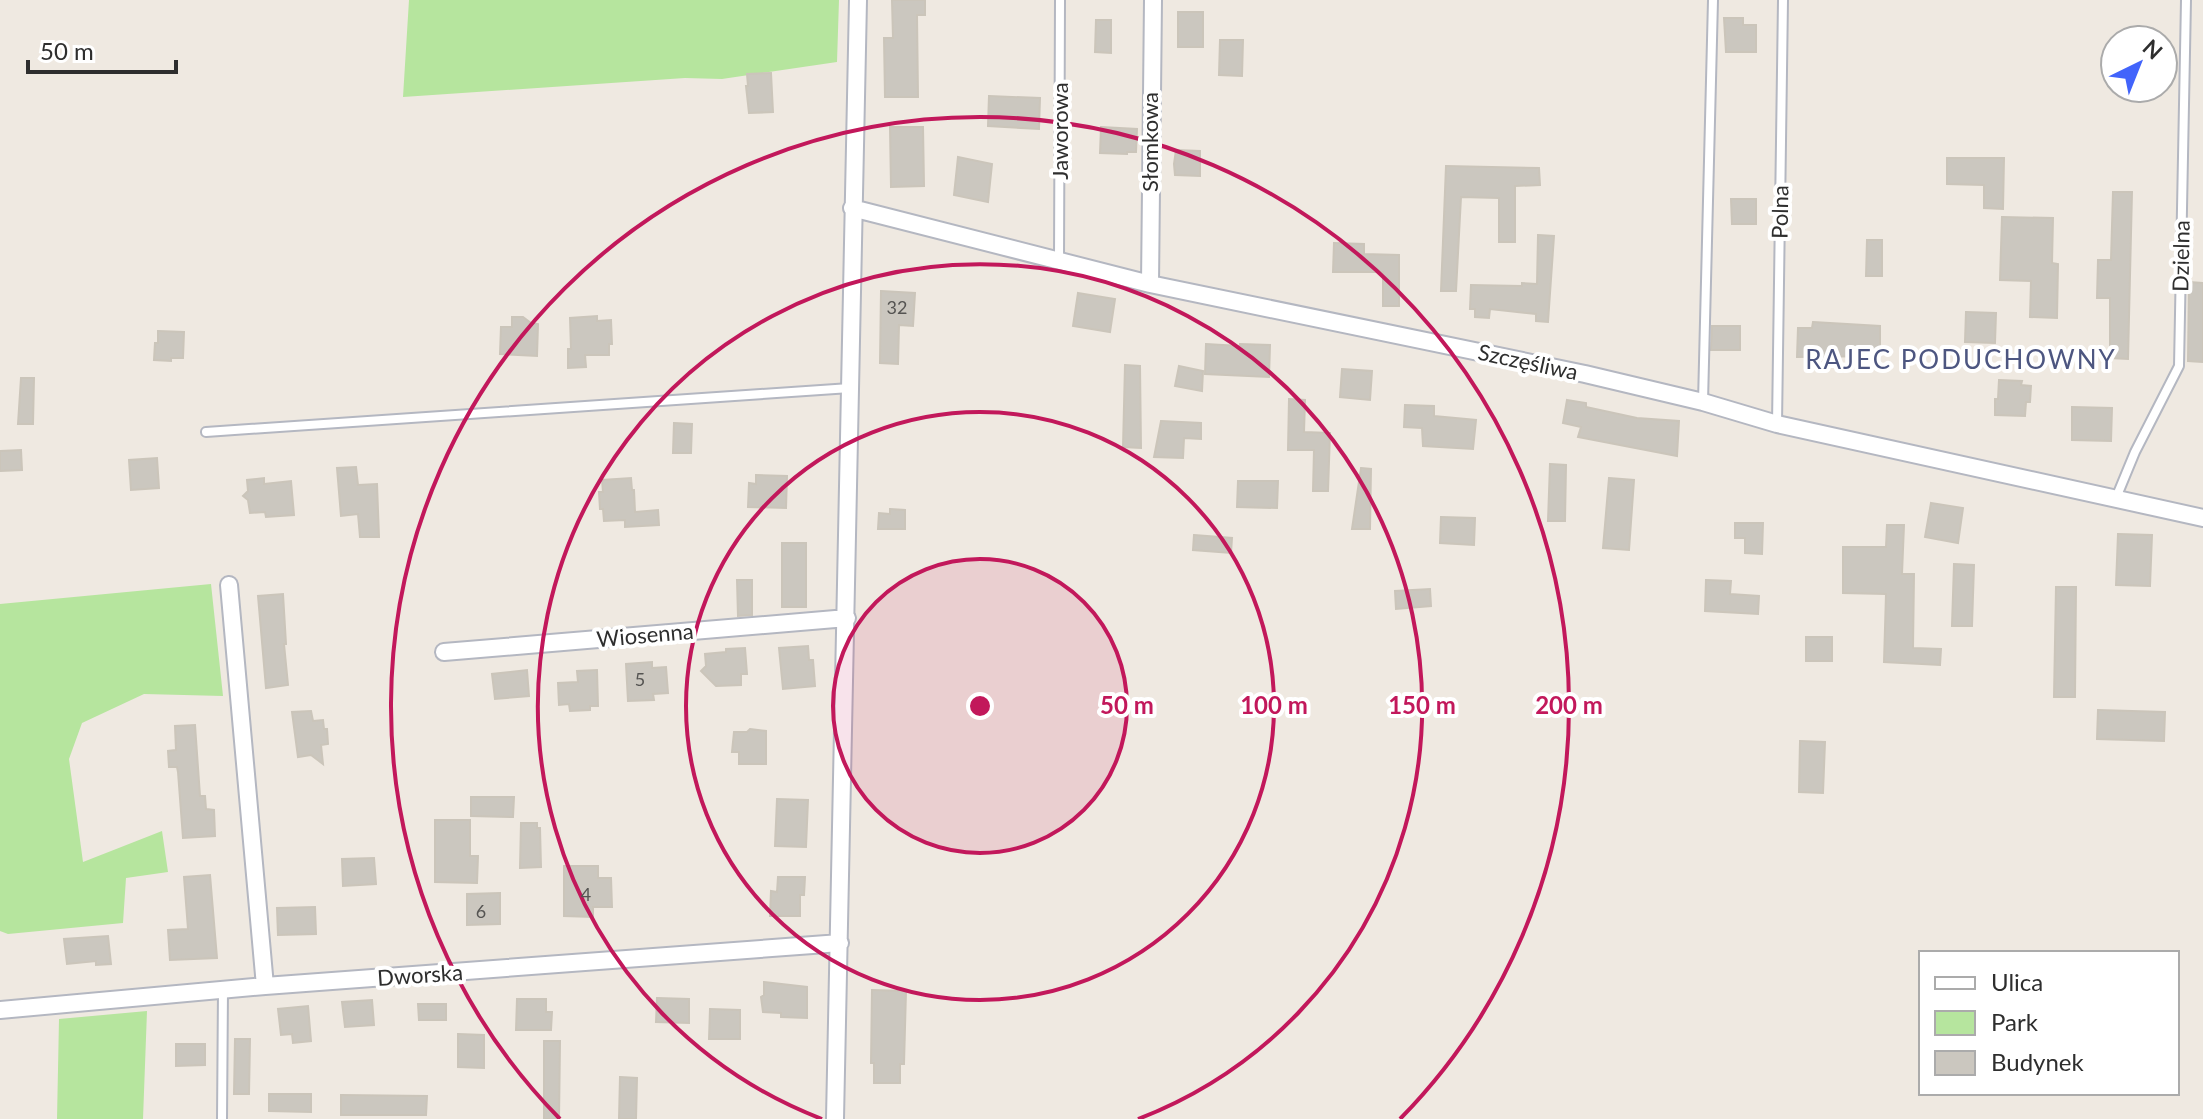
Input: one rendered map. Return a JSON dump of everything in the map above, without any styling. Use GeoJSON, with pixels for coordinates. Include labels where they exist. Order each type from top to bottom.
{"type":"FeatureCollection","features":[{"type":"Feature","properties":{"kind":"street"},"geometry":{"type":"LineString","coordinates":[[835,1119],[858,0]]}},
{"type":"Feature","properties":{"kind":"street","name":"Słomkowa"},"geometry":{"type":"LineString","coordinates":[[1150,284],[1153,0]]}},
{"type":"Feature","properties":{"kind":"street","name":"Szczęśliwa"},"geometry":{"type":"LineString","coordinates":[[852,208],[1150,284],[1585,374],[1703,402],[1777,424],[2203,518]]}},
{"type":"Feature","properties":{"kind":"street"},"geometry":{"type":"LineString","coordinates":[[229,585],[265,986]]}},
{"type":"Feature","properties":{"kind":"street","name":"Wiosenna"},"geometry":{"type":"LineString","coordinates":[[444,652],[847,618]]}},
{"type":"Feature","properties":{"kind":"street","name":"Dworska"},"geometry":{"type":"LineString","coordinates":[[0,1010],[265,986],[840,943]]}},
{"type":"Feature","properties":{"kind":"lane","name":"Jaworowa"},"geometry":{"type":"LineString","coordinates":[[1059,262],[1060,0]]}},
{"type":"Feature","properties":{"kind":"lane"},"geometry":{"type":"LineString","coordinates":[[1703,402],[1713,0]]}},
{"type":"Feature","properties":{"kind":"lane","name":"Polna"},"geometry":{"type":"LineString","coordinates":[[1777,424],[1783,0]]}},
{"type":"Feature","properties":{"kind":"lane","name":"Dzielna"},"geometry":{"type":"LineString","coordinates":[[2116,498],[2135,452],[2179,366],[2186,0]]}},
{"type":"Feature","properties":{"kind":"lane"},"geometry":{"type":"LineString","coordinates":[[206,432],[850,388]]}},
{"type":"Feature","properties":{"kind":"lane"},"geometry":{"type":"LineString","coordinates":[[222,1119],[223,990]]}},
{"type":"Feature","properties":{"kind":"green space"},"geometry":{"type":"Polygon","coordinates":[[[409,0],[839,0],[837,62],[722,79],[685,78],[403,97],[409,0]]]}},
{"type":"Feature","properties":{"kind":"green space"},"geometry":{"type":"Polygon","coordinates":[[[211,584],[223,696],[144,694],[82,723],[69,759],[83,862],[162,831],[168,872],[126,878],[123,923],[8,934],[0,931],[0,604],[211,584]]]}},
{"type":"Feature","properties":{"kind":"green space"},"geometry":{"type":"Polygon","coordinates":[[[147,1011],[143,1119],[57,1119],[59,1019],[147,1011]]]}},
{"type":"Feature","properties":{"kind":"building"},"geometry":{"type":"Polygon","coordinates":[[[892,0],[925,0],[925,15],[917,15],[918,97],[885,97],[884,38],[893,38],[892,0]]]}},
{"type":"Feature","properties":{"kind":"building"},"geometry":{"type":"Polygon","coordinates":[[[1178,12],[1203,12],[1203,47],[1178,47],[1178,12]]]}},
{"type":"Feature","properties":{"kind":"building"},"geometry":{"type":"Polygon","coordinates":[[[1724,18],[1743,18],[1743,25],[1756,25],[1756,52],[1726,52],[1724,18]]]}},
{"type":"Feature","properties":{"kind":"building"},"geometry":{"type":"Polygon","coordinates":[[[1096,20],[1111,20],[1111,53],[1095,52],[1096,20]]]}},
{"type":"Feature","properties":{"kind":"building"},"geometry":{"type":"Polygon","coordinates":[[[1220,40],[1243,40],[1242,76],[1219,75],[1220,40]]]}},
{"type":"Feature","properties":{"kind":"building"},"geometry":{"type":"Polygon","coordinates":[[[771,73],[773,112],[749,113],[747,74],[771,73]]]}},
{"type":"Feature","properties":{"kind":"building"},"geometry":{"type":"Polygon","coordinates":[[[989,96],[1040,98],[1039,129],[988,126],[989,96]]]}},
{"type":"Feature","properties":{"kind":"building"},"geometry":{"type":"Polygon","coordinates":[[[890,127],[923,127],[924,186],[891,187],[890,127]]]}},
{"type":"Feature","properties":{"kind":"building"},"geometry":{"type":"Polygon","coordinates":[[[1101,127],[1137,129],[1136,152],[1100,153],[1101,127]]]}},
{"type":"Feature","properties":{"kind":"building"},"geometry":{"type":"Polygon","coordinates":[[[1176,150],[1200,151],[1200,176],[1175,175],[1176,150]]]}},
{"type":"Feature","properties":{"kind":"building"},"geometry":{"type":"Polygon","coordinates":[[[958,157],[992,164],[988,202],[954,195],[958,157]]]}},
{"type":"Feature","properties":{"kind":"building"},"geometry":{"type":"Polygon","coordinates":[[[1947,158],[2004,158],[2003,209],[1984,208],[1984,185],[1947,184],[1947,158]]]}},
{"type":"Feature","properties":{"kind":"building"},"geometry":{"type":"Polygon","coordinates":[[[1446,166],[1539,168],[1540,185],[1515,186],[1515,242],[1499,242],[1499,198],[1461,197],[1456,291],[1441,291],[1446,166]]]}},
{"type":"Feature","properties":{"kind":"building"},"geometry":{"type":"Polygon","coordinates":[[[2113,192],[2132,192],[2128,359],[2110,358],[2110,298],[2097,298],[2098,260],[2111,260],[2113,192]]]}},
{"type":"Feature","properties":{"kind":"building"},"geometry":{"type":"Polygon","coordinates":[[[1731,199],[1756,199],[1756,224],[1732,224],[1731,199]]]}},
{"type":"Feature","properties":{"kind":"building"},"geometry":{"type":"Polygon","coordinates":[[[2002,217],[2053,218],[2052,263],[2058,264],[2057,318],[2030,317],[2031,281],[2000,280],[2002,217]]]}},
{"type":"Feature","properties":{"kind":"building"},"geometry":{"type":"Polygon","coordinates":[[[1538,235],[1554,236],[1548,322],[1536,321],[1536,314],[1490,309],[1489,318],[1475,317],[1475,309],[1470,309],[1471,285],[1537,284],[1538,235]]]}},
{"type":"Feature","properties":{"kind":"building"},"geometry":{"type":"Polygon","coordinates":[[[1867,240],[1882,240],[1882,276],[1866,276],[1867,240]]]}},
{"type":"Feature","properties":{"kind":"building"},"geometry":{"type":"Polygon","coordinates":[[[1334,243],[1364,244],[1364,254],[1399,255],[1399,306],[1383,306],[1383,272],[1333,272],[1334,243]]]}},
{"type":"Feature","properties":{"kind":"building"},"geometry":{"type":"Polygon","coordinates":[[[2189,282],[2203,283],[2203,362],[2188,361],[2189,282]]]}},
{"type":"Feature","properties":{"kind":"building"},"geometry":{"type":"Polygon","coordinates":[[[881,291],[915,293],[913,326],[899,325],[898,364],[880,363],[881,291]]]}},
{"type":"Feature","properties":{"kind":"building"},"geometry":{"type":"Polygon","coordinates":[[[1078,293],[1115,299],[1110,332],[1073,326],[1078,293]]]}},
{"type":"Feature","properties":{"kind":"building"},"geometry":{"type":"Polygon","coordinates":[[[1966,312],[1996,313],[1995,343],[1965,342],[1966,312]]]}},
{"type":"Feature","properties":{"kind":"building"},"geometry":{"type":"Polygon","coordinates":[[[597,316],[597,321],[611,320],[609,355],[585,355],[586,367],[568,368],[570,318],[597,316]]]}},
{"type":"Feature","properties":{"kind":"building"},"geometry":{"type":"Polygon","coordinates":[[[512,317],[523,317],[538,324],[537,356],[500,354],[501,327],[512,327],[512,317]]]}},
{"type":"Feature","properties":{"kind":"building"},"geometry":{"type":"Polygon","coordinates":[[[1813,322],[1880,326],[1880,356],[1797,357],[1798,328],[1812,328],[1813,322]]]}},
{"type":"Feature","properties":{"kind":"building"},"geometry":{"type":"Polygon","coordinates":[[[1712,326],[1740,326],[1740,350],[1711,350],[1712,326]]]}},
{"type":"Feature","properties":{"kind":"building"},"geometry":{"type":"Polygon","coordinates":[[[158,331],[184,332],[183,358],[154,360],[158,331]]]}},
{"type":"Feature","properties":{"kind":"building"},"geometry":{"type":"Polygon","coordinates":[[[1206,344],[1270,345],[1269,377],[1205,374],[1206,344]]]}},
{"type":"Feature","properties":{"kind":"building"},"geometry":{"type":"Polygon","coordinates":[[[1125,365],[1140,366],[1141,448],[1123,447],[1125,365]]]}},
{"type":"Feature","properties":{"kind":"building"},"geometry":{"type":"Polygon","coordinates":[[[1179,366],[1203,371],[1202,391],[1175,386],[1179,366]]]}},
{"type":"Feature","properties":{"kind":"building"},"geometry":{"type":"Polygon","coordinates":[[[1342,369],[1372,371],[1370,400],[1340,397],[1342,369]]]}},
{"type":"Feature","properties":{"kind":"building"},"geometry":{"type":"Polygon","coordinates":[[[21,378],[34,378],[33,424],[18,424],[21,378]]]}},
{"type":"Feature","properties":{"kind":"building"},"geometry":{"type":"Polygon","coordinates":[[[1999,380],[2022,381],[2021,385],[2031,386],[2025,416],[1995,415],[1999,380]]]}},
{"type":"Feature","properties":{"kind":"building"},"geometry":{"type":"Polygon","coordinates":[[[1289,399],[1305,400],[1304,432],[1330,433],[1328,491],[1313,491],[1314,450],[1288,450],[1289,399]]]}},
{"type":"Feature","properties":{"kind":"building"},"geometry":{"type":"Polygon","coordinates":[[[1567,400],[1637,418],[1679,421],[1677,456],[1578,437],[1581,427],[1563,423],[1567,400]]]}},
{"type":"Feature","properties":{"kind":"building"},"geometry":{"type":"Polygon","coordinates":[[[1405,405],[1434,406],[1434,416],[1476,420],[1473,449],[1423,446],[1422,428],[1404,427],[1405,405]]]}},
{"type":"Feature","properties":{"kind":"building"},"geometry":{"type":"Polygon","coordinates":[[[2072,407],[2112,408],[2111,441],[2072,440],[2072,407]]]}},
{"type":"Feature","properties":{"kind":"building"},"geometry":{"type":"Polygon","coordinates":[[[1161,421],[1201,423],[1201,439],[1184,438],[1183,458],[1154,457],[1161,421]]]}},
{"type":"Feature","properties":{"kind":"building"},"geometry":{"type":"Polygon","coordinates":[[[674,423],[692,424],[691,453],[673,453],[674,423]]]}},
{"type":"Feature","properties":{"kind":"building"},"geometry":{"type":"Polygon","coordinates":[[[21,450],[22,470],[0,471],[0,451],[21,450]]]}},
{"type":"Feature","properties":{"kind":"building"},"geometry":{"type":"Polygon","coordinates":[[[157,458],[159,488],[131,490],[129,460],[157,458]]]}},
{"type":"Feature","properties":{"kind":"building"},"geometry":{"type":"Polygon","coordinates":[[[1550,464],[1566,465],[1565,521],[1548,521],[1550,464]]]}},
{"type":"Feature","properties":{"kind":"building"},"geometry":{"type":"Polygon","coordinates":[[[356,467],[358,485],[377,484],[379,537],[360,537],[358,514],[341,516],[337,468],[356,467]]]}},
{"type":"Feature","properties":{"kind":"building"},"geometry":{"type":"Polygon","coordinates":[[[1361,468],[1371,469],[1370,529],[1352,529],[1361,468]]]}},
{"type":"Feature","properties":{"kind":"building"},"geometry":{"type":"Polygon","coordinates":[[[756,475],[787,476],[786,508],[748,507],[749,483],[756,484],[756,475]]]}},
{"type":"Feature","properties":{"kind":"building"},"geometry":{"type":"Polygon","coordinates":[[[264,478],[264,484],[291,481],[294,515],[266,517],[265,512],[250,513],[248,500],[243,496],[248,491],[247,480],[264,478]]]}},
{"type":"Feature","properties":{"kind":"building"},"geometry":{"type":"Polygon","coordinates":[[[631,478],[635,512],[658,510],[659,525],[625,527],[625,520],[604,521],[599,492],[603,492],[602,480],[631,478]]]}},
{"type":"Feature","properties":{"kind":"building"},"geometry":{"type":"Polygon","coordinates":[[[1609,478],[1634,480],[1629,550],[1603,548],[1609,478]]]}},
{"type":"Feature","properties":{"kind":"building"},"geometry":{"type":"Polygon","coordinates":[[[1238,481],[1278,481],[1277,508],[1237,507],[1238,481]]]}},
{"type":"Feature","properties":{"kind":"building"},"geometry":{"type":"Polygon","coordinates":[[[1931,503],[1963,508],[1958,543],[1925,537],[1931,503]]]}},
{"type":"Feature","properties":{"kind":"building"},"geometry":{"type":"Polygon","coordinates":[[[890,509],[905,510],[905,529],[878,529],[879,513],[890,514],[890,509]]]}},
{"type":"Feature","properties":{"kind":"building"},"geometry":{"type":"Polygon","coordinates":[[[1441,517],[1475,518],[1474,545],[1440,543],[1441,517]]]}},
{"type":"Feature","properties":{"kind":"building"},"geometry":{"type":"Polygon","coordinates":[[[1735,523],[1763,523],[1762,554],[1745,553],[1745,538],[1735,538],[1735,523]]]}},
{"type":"Feature","properties":{"kind":"building"},"geometry":{"type":"Polygon","coordinates":[[[1887,525],[1904,525],[1902,574],[1914,574],[1913,648],[1941,649],[1940,665],[1884,662],[1886,594],[1843,593],[1843,547],[1886,547],[1887,525]]]}},
{"type":"Feature","properties":{"kind":"building"},"geometry":{"type":"Polygon","coordinates":[[[2118,534],[2152,535],[2150,586],[2116,585],[2118,534]]]}},
{"type":"Feature","properties":{"kind":"building"},"geometry":{"type":"Polygon","coordinates":[[[1194,535],[1232,538],[1231,553],[1193,550],[1194,535]]]}},
{"type":"Feature","properties":{"kind":"building"},"geometry":{"type":"Polygon","coordinates":[[[782,543],[806,543],[806,607],[782,607],[782,543]]]}},
{"type":"Feature","properties":{"kind":"building"},"geometry":{"type":"Polygon","coordinates":[[[1954,564],[1974,565],[1972,626],[1952,626],[1954,564]]]}},
{"type":"Feature","properties":{"kind":"building"},"geometry":{"type":"Polygon","coordinates":[[[737,580],[752,580],[752,615],[738,616],[737,580]]]}},
{"type":"Feature","properties":{"kind":"building"},"geometry":{"type":"Polygon","coordinates":[[[1706,580],[1731,581],[1730,594],[1759,596],[1758,614],[1705,611],[1706,580]]]}},
{"type":"Feature","properties":{"kind":"building"},"geometry":{"type":"Polygon","coordinates":[[[2056,587],[2076,587],[2075,697],[2054,697],[2056,587]]]}},
{"type":"Feature","properties":{"kind":"building"},"geometry":{"type":"Polygon","coordinates":[[[1430,589],[1431,606],[1396,609],[1395,591],[1430,589]]]}},
{"type":"Feature","properties":{"kind":"building"},"geometry":{"type":"Polygon","coordinates":[[[283,594],[288,685],[266,688],[258,596],[283,594]]]}},
{"type":"Feature","properties":{"kind":"building"},"geometry":{"type":"Polygon","coordinates":[[[1806,637],[1832,637],[1832,661],[1806,661],[1806,637]]]}},
{"type":"Feature","properties":{"kind":"building"},"geometry":{"type":"Polygon","coordinates":[[[808,646],[809,660],[813,660],[815,686],[783,689],[779,648],[808,646]]]}},
{"type":"Feature","properties":{"kind":"building"},"geometry":{"type":"Polygon","coordinates":[[[745,648],[747,674],[741,674],[741,685],[716,686],[701,671],[706,666],[705,654],[745,648]]]}},
{"type":"Feature","properties":{"kind":"building"},"geometry":{"type":"Polygon","coordinates":[[[652,662],[652,668],[666,667],[668,693],[653,694],[654,700],[628,701],[626,664],[652,662]]]}},
{"type":"Feature","properties":{"kind":"building"},"geometry":{"type":"Polygon","coordinates":[[[527,670],[529,696],[495,699],[492,674],[527,670]]]}},
{"type":"Feature","properties":{"kind":"building"},"geometry":{"type":"Polygon","coordinates":[[[597,670],[598,706],[590,706],[590,710],[570,711],[569,704],[559,705],[558,683],[578,682],[577,671],[597,670]]]}},
{"type":"Feature","properties":{"kind":"building"},"geometry":{"type":"Polygon","coordinates":[[[2098,710],[2165,712],[2164,741],[2097,739],[2098,710]]]}},
{"type":"Feature","properties":{"kind":"building"},"geometry":{"type":"Polygon","coordinates":[[[311,711],[313,721],[323,720],[324,729],[327,729],[328,744],[321,745],[323,764],[311,755],[298,757],[292,712],[311,711]]]}},
{"type":"Feature","properties":{"kind":"building"},"geometry":{"type":"Polygon","coordinates":[[[195,725],[200,796],[205,796],[206,809],[214,810],[215,836],[183,838],[178,772],[177,767],[169,767],[168,751],[176,750],[175,726],[195,725]]]}},
{"type":"Feature","properties":{"kind":"building"},"geometry":{"type":"Polygon","coordinates":[[[750,729],[766,731],[766,764],[739,764],[739,752],[732,752],[734,732],[750,729]]]}},
{"type":"Feature","properties":{"kind":"building"},"geometry":{"type":"Polygon","coordinates":[[[1800,741],[1825,742],[1823,793],[1799,792],[1800,741]]]}},
{"type":"Feature","properties":{"kind":"building"},"geometry":{"type":"Polygon","coordinates":[[[471,797],[514,797],[513,817],[471,816],[471,797]]]}},
{"type":"Feature","properties":{"kind":"building"},"geometry":{"type":"Polygon","coordinates":[[[777,799],[808,800],[806,847],[775,846],[777,799]]]}},
{"type":"Feature","properties":{"kind":"building"},"geometry":{"type":"Polygon","coordinates":[[[435,820],[470,820],[470,856],[478,856],[477,883],[435,882],[435,820]]]}},
{"type":"Feature","properties":{"kind":"building"},"geometry":{"type":"Polygon","coordinates":[[[521,823],[537,823],[537,828],[540,828],[541,867],[520,868],[521,823]]]}},
{"type":"Feature","properties":{"kind":"building"},"geometry":{"type":"Polygon","coordinates":[[[374,858],[376,884],[343,886],[342,859],[374,858]]]}},
{"type":"Feature","properties":{"kind":"building"},"geometry":{"type":"Polygon","coordinates":[[[564,866],[598,866],[598,878],[611,878],[612,907],[593,907],[593,917],[564,916],[564,866]]]}},
{"type":"Feature","properties":{"kind":"building"},"geometry":{"type":"Polygon","coordinates":[[[210,875],[217,958],[170,960],[168,930],[188,929],[184,877],[210,875]]]}},
{"type":"Feature","properties":{"kind":"building"},"geometry":{"type":"Polygon","coordinates":[[[778,877],[805,877],[804,895],[800,895],[800,916],[770,916],[771,891],[777,892],[778,877]]]}},
{"type":"Feature","properties":{"kind":"building"},"geometry":{"type":"Polygon","coordinates":[[[500,893],[500,924],[467,925],[467,894],[500,893]]]}},
{"type":"Feature","properties":{"kind":"building"},"geometry":{"type":"Polygon","coordinates":[[[315,907],[316,934],[278,935],[277,908],[315,907]]]}},
{"type":"Feature","properties":{"kind":"building"},"geometry":{"type":"Polygon","coordinates":[[[108,936],[111,964],[96,965],[96,961],[67,964],[64,939],[108,936]]]}},
{"type":"Feature","properties":{"kind":"building"},"geometry":{"type":"Polygon","coordinates":[[[764,982],[807,987],[807,1018],[781,1017],[781,1013],[763,1012],[761,997],[764,995],[764,982]]]}},
{"type":"Feature","properties":{"kind":"building"},"geometry":{"type":"Polygon","coordinates":[[[872,990],[906,991],[904,1064],[900,1064],[900,1083],[874,1083],[874,1063],[871,1063],[872,990]]]}},
{"type":"Feature","properties":{"kind":"building"},"geometry":{"type":"Polygon","coordinates":[[[657,998],[689,999],[689,1023],[656,1022],[657,998]]]}},
{"type":"Feature","properties":{"kind":"building"},"geometry":{"type":"Polygon","coordinates":[[[517,999],[546,999],[546,1012],[552,1012],[551,1030],[516,1030],[517,999]]]}},
{"type":"Feature","properties":{"kind":"building"},"geometry":{"type":"Polygon","coordinates":[[[372,1000],[374,1025],[345,1027],[342,1002],[372,1000]]]}},
{"type":"Feature","properties":{"kind":"building"},"geometry":{"type":"Polygon","coordinates":[[[418,1004],[446,1004],[446,1020],[419,1020],[418,1004]]]}},
{"type":"Feature","properties":{"kind":"building"},"geometry":{"type":"Polygon","coordinates":[[[308,1006],[311,1041],[293,1043],[292,1034],[281,1035],[278,1009],[308,1006]]]}},
{"type":"Feature","properties":{"kind":"building"},"geometry":{"type":"Polygon","coordinates":[[[710,1009],[740,1010],[740,1039],[709,1039],[710,1009]]]}},
{"type":"Feature","properties":{"kind":"building"},"geometry":{"type":"Polygon","coordinates":[[[458,1034],[484,1035],[484,1068],[458,1067],[458,1034]]]}},
{"type":"Feature","properties":{"kind":"building"},"geometry":{"type":"Polygon","coordinates":[[[235,1039],[250,1039],[249,1094],[234,1094],[235,1039]]]}},
{"type":"Feature","properties":{"kind":"building"},"geometry":{"type":"Polygon","coordinates":[[[544,1041],[560,1041],[559,1119],[544,1119],[544,1041]]]}},
{"type":"Feature","properties":{"kind":"building"},"geometry":{"type":"Polygon","coordinates":[[[176,1044],[205,1044],[205,1065],[176,1066],[176,1044]]]}},
{"type":"Feature","properties":{"kind":"building"},"geometry":{"type":"Polygon","coordinates":[[[620,1077],[637,1078],[636,1119],[619,1119],[620,1077]]]}},
{"type":"Feature","properties":{"kind":"building"},"geometry":{"type":"Polygon","coordinates":[[[269,1094],[311,1094],[311,1112],[269,1111],[269,1094]]]}},
{"type":"Feature","properties":{"kind":"building"},"geometry":{"type":"Polygon","coordinates":[[[341,1095],[427,1096],[426,1115],[341,1115],[341,1095]]]}},
{"type":"Feature","properties":{"kind":"district","name":"RAJEC PODUCHOWNY"},"geometry":{"type":"Point","coordinates":[1961,360]}}]}
